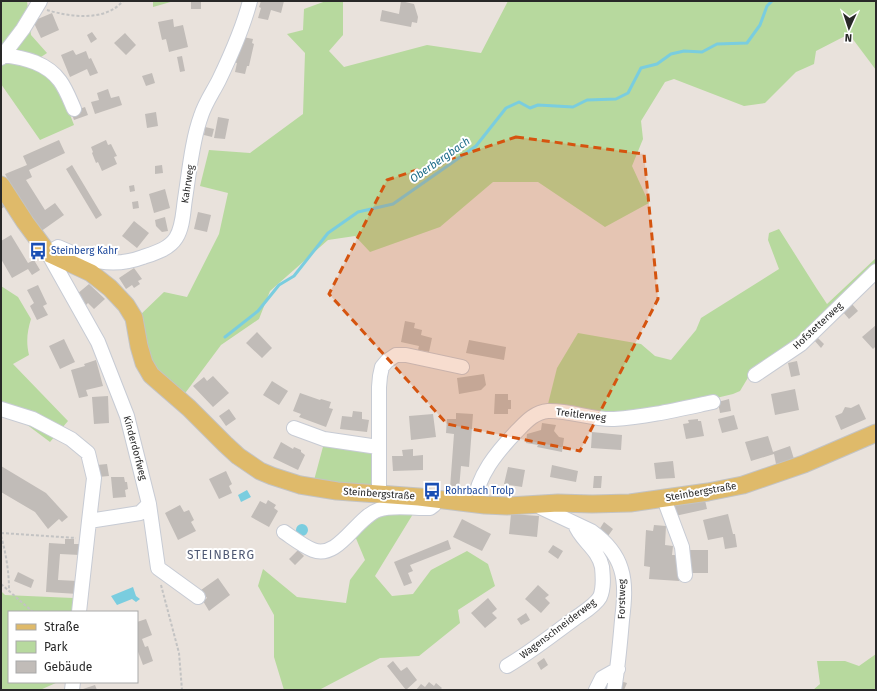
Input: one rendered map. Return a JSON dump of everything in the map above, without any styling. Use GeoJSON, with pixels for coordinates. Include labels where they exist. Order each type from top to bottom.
{"type":"FeatureCollection","features":[{"type":"Feature","properties":{"kind":"main road"},"geometry":{"type":"LineString","coordinates":[[1,185],[24,222],[48,253]]}},
{"type":"Feature","properties":{"kind":"main road","name":"Steinbergstraße"},"geometry":{"type":"LineString","coordinates":[[48,253],[91,273],[122,299],[134,318],[141,355],[148,370],[156,380],[189,408],[231,450],[242,459],[272,476],[300,485],[337,491],[507,506],[558,503],[616,504],[664,499],[743,485],[798,467],[876,433]]}},
{"type":"Feature","properties":{"kind":"street","name":"Kahrweg"},"geometry":{"type":"LineString","coordinates":[[48,253],[58,247],[80,257],[98,262],[124,263],[165,248],[176,238],[182,222],[201,114],[218,81],[240,31],[250,1]]}},
{"type":"Feature","properties":{"kind":"street"},"geometry":{"type":"LineString","coordinates":[[3,57],[23,29],[38,4]]}},
{"type":"Feature","properties":{"kind":"street"},"geometry":{"type":"LineString","coordinates":[[3,57],[28,59],[40,64],[50,71],[62,84],[74,109]]}},
{"type":"Feature","properties":{"kind":"street","name":"Kinderdorfweg"},"geometry":{"type":"LineString","coordinates":[[48,253],[98,342],[127,416],[149,504],[158,568]]}},
{"type":"Feature","properties":{"kind":"street","name":"Hofstetterweg"},"geometry":{"type":"LineString","coordinates":[[755,375],[801,344],[876,271]]}},
{"type":"Feature","properties":{"kind":"street"},"geometry":{"type":"LineString","coordinates":[[379,494],[378,447],[380,376],[382,367],[387,361],[396,355],[406,355],[462,367]]}},
{"type":"Feature","properties":{"kind":"street","name":"Treitlerweg"},"geometry":{"type":"LineString","coordinates":[[474,504],[479,485],[492,459],[520,428],[534,416],[543,412],[553,411],[599,418],[626,418],[713,402]]}},
{"type":"Feature","properties":{"kind":"street"},"geometry":{"type":"LineString","coordinates":[[1,409],[33,419],[71,439],[88,453],[94,478],[79,611]]}},
{"type":"Feature","properties":{"kind":"street"},"geometry":{"type":"LineString","coordinates":[[294,428],[324,439],[378,447]]}},
{"type":"Feature","properties":{"kind":"street"},"geometry":{"type":"LineString","coordinates":[[284,532],[312,550],[324,552],[332,549],[365,518],[380,509],[394,507],[430,508],[434,505],[435,499]]}},
{"type":"Feature","properties":{"kind":"street"},"geometry":{"type":"LineString","coordinates":[[664,499],[682,547],[685,575]]}},
{"type":"Feature","properties":{"kind":"street"},"geometry":{"type":"LineString","coordinates":[[89,521],[140,513],[149,504]]}},
{"type":"Feature","properties":{"kind":"street","name":"Forstweg"},"geometry":{"type":"LineString","coordinates":[[540,504],[542,508],[591,531],[604,541],[614,552],[621,568],[624,594],[618,669],[614,690]]}},
{"type":"Feature","properties":{"kind":"street","name":"Wagenschneiderweg"},"geometry":{"type":"LineString","coordinates":[[507,666],[589,608],[599,598],[603,584],[602,566],[594,549],[579,533],[575,524]]}},
{"type":"Feature","properties":{"kind":"street"},"geometry":{"type":"LineString","coordinates":[[158,568],[198,597]]}},
{"type":"Feature","properties":{"kind":"street"},"geometry":{"type":"LineString","coordinates":[[596,690],[602,678],[618,669]]}},
{"type":"Feature","properties":{"kind":"path"},"geometry":{"type":"LineString","coordinates":[[38,4],[71,16],[84,16],[115,9],[123,1]]}},
{"type":"Feature","properties":{"kind":"path"},"geometry":{"type":"LineString","coordinates":[[9,590],[5,551],[1,534],[87,538]]}},
{"type":"Feature","properties":{"kind":"path"},"geometry":{"type":"LineString","coordinates":[[158,568],[179,653],[182,690]]}},
{"type":"Feature","properties":{"kind":"path"},"geometry":{"type":"LineString","coordinates":[[1,584],[31,611]]}},
{"type":"Feature","properties":{"kind":"highlighted area"},"geometry":{"type":"Polygon","coordinates":[[[516,137],[644,154],[658,299],[580,451],[447,424],[329,294],[387,180],[516,137]]]}},
{"type":"Feature","properties":{"kind":"green space"},"geometry":{"type":"Polygon","coordinates":[[[1,1],[27,1],[31,35],[47,53],[38,59],[1,48],[1,1]]]}},
{"type":"Feature","properties":{"kind":"green space"},"geometry":{"type":"Polygon","coordinates":[[[153,1],[174,1],[153,7],[153,1]]]}},
{"type":"Feature","properties":{"kind":"green space"},"geometry":{"type":"Polygon","coordinates":[[[326,1],[343,1],[343,35],[329,51],[344,67],[427,45],[481,53],[508,1],[876,1],[876,70],[849,34],[816,51],[814,64],[796,72],[765,103],[744,106],[674,79],[665,82],[641,121],[643,139],[632,166],[649,203],[605,227],[538,182],[493,182],[440,227],[370,252],[355,236],[328,240],[270,291],[259,319],[221,345],[183,396],[155,374],[138,317],[164,292],[187,297],[219,234],[228,193],[200,186],[209,150],[250,153],[303,114],[305,53],[287,34],[303,30],[304,9],[326,1]]]}},
{"type":"Feature","properties":{"kind":"green space"},"geometry":{"type":"Polygon","coordinates":[[[14,58],[52,78],[74,125],[40,140],[1,84],[1,62],[14,58]]]}},
{"type":"Feature","properties":{"kind":"green space"},"geometry":{"type":"Polygon","coordinates":[[[779,229],[827,304],[876,258],[876,267],[807,334],[749,376],[740,391],[712,399],[625,415],[547,408],[557,368],[578,333],[641,344],[655,356],[671,360],[696,330],[701,318],[779,269],[768,240],[769,233],[779,229]]]}},
{"type":"Feature","properties":{"kind":"green space"},"geometry":{"type":"Polygon","coordinates":[[[1,286],[18,297],[31,319],[27,337],[29,355],[13,364],[68,421],[50,442],[22,421],[1,413],[1,286]]]}},
{"type":"Feature","properties":{"kind":"green space"},"geometry":{"type":"Polygon","coordinates":[[[324,443],[371,453],[373,455],[375,486],[313,484],[324,443]]]}},
{"type":"Feature","properties":{"kind":"green space"},"geometry":{"type":"Polygon","coordinates":[[[413,514],[375,576],[392,596],[413,594],[431,570],[467,551],[488,564],[495,586],[458,610],[460,623],[419,656],[380,658],[319,690],[284,690],[274,657],[274,615],[258,586],[263,569],[297,597],[346,603],[350,580],[365,560],[355,536],[376,515],[413,514]]]}},
{"type":"Feature","properties":{"kind":"green space"},"geometry":{"type":"Polygon","coordinates":[[[1,591],[5,595],[73,598],[72,611],[8,611],[8,683],[56,683],[40,690],[1,690],[1,591]]]}},
{"type":"Feature","properties":{"kind":"green space"},"geometry":{"type":"Polygon","coordinates":[[[876,654],[876,690],[813,690],[820,684],[817,661],[845,661],[859,666],[876,654]]]}},
{"type":"Feature","properties":{"kind":"water"},"geometry":{"type":"Polygon","coordinates":[[[247,490],[251,497],[241,502],[238,495],[247,490]]]}},
{"type":"Feature","properties":{"kind":"water"},"geometry":{"type":"Polygon","coordinates":[[[302,524],[306,526],[308,530],[306,534],[302,536],[298,534],[296,530],[298,526],[302,524]]]}},
{"type":"Feature","properties":{"kind":"water"},"geometry":{"type":"Polygon","coordinates":[[[133,587],[136,596],[140,599],[136,602],[132,599],[117,605],[111,596],[133,587]]]}},
{"type":"Feature","properties":{"kind":"building"},"geometry":{"type":"Polygon","coordinates":[[[191,1],[201,1],[201,9],[191,9],[191,1]]]}},
{"type":"Feature","properties":{"kind":"building"},"geometry":{"type":"Polygon","coordinates":[[[261,1],[284,1],[281,13],[271,10],[268,20],[258,18],[261,8],[259,7],[261,1]]]}},
{"type":"Feature","properties":{"kind":"building"},"geometry":{"type":"Polygon","coordinates":[[[401,1],[414,4],[418,17],[417,23],[412,22],[411,27],[380,21],[382,10],[399,14],[401,1]]]}},
{"type":"Feature","properties":{"kind":"building"},"geometry":{"type":"Polygon","coordinates":[[[52,13],[59,30],[41,38],[33,21],[52,13]]]}},
{"type":"Feature","properties":{"kind":"building"},"geometry":{"type":"Polygon","coordinates":[[[173,19],[174,27],[183,25],[188,47],[169,52],[166,39],[162,40],[158,22],[173,19]]]}},
{"type":"Feature","properties":{"kind":"building"},"geometry":{"type":"Polygon","coordinates":[[[92,32],[97,39],[91,43],[87,35],[92,32]]]}},
{"type":"Feature","properties":{"kind":"building"},"geometry":{"type":"Polygon","coordinates":[[[125,33],[136,45],[126,55],[114,43],[125,33]]]}},
{"type":"Feature","properties":{"kind":"building"},"geometry":{"type":"Polygon","coordinates":[[[243,37],[253,39],[252,43],[254,44],[249,66],[247,66],[245,74],[235,72],[237,63],[233,62],[243,37]]]}},
{"type":"Feature","properties":{"kind":"building"},"geometry":{"type":"Polygon","coordinates":[[[73,50],[76,55],[86,51],[98,73],[90,76],[87,69],[70,77],[61,55],[73,50]]]}},
{"type":"Feature","properties":{"kind":"building"},"geometry":{"type":"Polygon","coordinates":[[[182,56],[185,71],[180,72],[177,57],[182,56]]]}},
{"type":"Feature","properties":{"kind":"building"},"geometry":{"type":"Polygon","coordinates":[[[152,73],[155,83],[146,86],[142,76],[152,73]]]}},
{"type":"Feature","properties":{"kind":"building"},"geometry":{"type":"Polygon","coordinates":[[[108,89],[111,98],[119,96],[122,105],[95,114],[91,102],[99,100],[97,93],[108,89]]]}},
{"type":"Feature","properties":{"kind":"building"},"geometry":{"type":"Polygon","coordinates":[[[85,107],[88,115],[74,120],[71,112],[85,107]]]}},
{"type":"Feature","properties":{"kind":"building"},"geometry":{"type":"Polygon","coordinates":[[[156,112],[158,126],[147,128],[145,114],[156,112]]]}},
{"type":"Feature","properties":{"kind":"building"},"geometry":{"type":"Polygon","coordinates":[[[218,117],[229,119],[225,139],[214,138],[218,117]]]}},
{"type":"Feature","properties":{"kind":"building"},"geometry":{"type":"Polygon","coordinates":[[[205,127],[214,129],[212,137],[204,135],[205,127]]]}},
{"type":"Feature","properties":{"kind":"building"},"geometry":{"type":"Polygon","coordinates":[[[59,140],[65,153],[29,170],[32,177],[26,180],[45,210],[55,203],[64,215],[40,232],[19,201],[5,174],[27,165],[23,156],[59,140]]]}},
{"type":"Feature","properties":{"kind":"building"},"geometry":{"type":"Polygon","coordinates":[[[106,140],[108,145],[111,144],[117,156],[114,157],[117,164],[102,171],[98,162],[96,163],[91,147],[106,140]]]}},
{"type":"Feature","properties":{"kind":"building"},"geometry":{"type":"Polygon","coordinates":[[[72,165],[102,215],[96,219],[66,169],[72,165]]]}},
{"type":"Feature","properties":{"kind":"building"},"geometry":{"type":"Polygon","coordinates":[[[162,165],[163,173],[155,174],[155,166],[162,165]]]}},
{"type":"Feature","properties":{"kind":"building"},"geometry":{"type":"Polygon","coordinates":[[[134,185],[135,191],[130,192],[129,186],[134,185]]]}},
{"type":"Feature","properties":{"kind":"building"},"geometry":{"type":"Polygon","coordinates":[[[165,189],[170,208],[154,213],[149,194],[165,189]]]}},
{"type":"Feature","properties":{"kind":"building"},"geometry":{"type":"Polygon","coordinates":[[[1,195],[7,205],[1,209],[1,195]]]}},
{"type":"Feature","properties":{"kind":"building"},"geometry":{"type":"Polygon","coordinates":[[[138,201],[139,208],[133,209],[132,202],[138,201]]]}},
{"type":"Feature","properties":{"kind":"building"},"geometry":{"type":"Polygon","coordinates":[[[198,212],[211,215],[207,232],[194,229],[198,212]]]}},
{"type":"Feature","properties":{"kind":"building"},"geometry":{"type":"Polygon","coordinates":[[[165,217],[168,231],[162,232],[156,226],[155,220],[165,217]]]}},
{"type":"Feature","properties":{"kind":"building"},"geometry":{"type":"Polygon","coordinates":[[[134,221],[149,233],[137,248],[122,236],[134,221]]]}},
{"type":"Feature","properties":{"kind":"building"},"geometry":{"type":"Polygon","coordinates":[[[11,235],[28,263],[34,260],[40,270],[32,275],[28,269],[12,278],[1,259],[1,241],[11,235]]]}},
{"type":"Feature","properties":{"kind":"building"},"geometry":{"type":"Polygon","coordinates":[[[134,268],[142,279],[138,281],[140,284],[134,288],[132,285],[126,289],[119,278],[134,268]]]}},
{"type":"Feature","properties":{"kind":"building"},"geometry":{"type":"Polygon","coordinates":[[[89,284],[105,299],[94,309],[88,303],[86,305],[77,294],[89,284]]]}},
{"type":"Feature","properties":{"kind":"building"},"geometry":{"type":"Polygon","coordinates":[[[38,285],[47,304],[43,306],[48,315],[37,320],[30,306],[34,303],[27,290],[38,285]]]}},
{"type":"Feature","properties":{"kind":"building"},"geometry":{"type":"Polygon","coordinates":[[[852,304],[858,311],[849,319],[843,312],[852,304]]]}},
{"type":"Feature","properties":{"kind":"building"},"geometry":{"type":"Polygon","coordinates":[[[405,321],[415,323],[414,328],[422,330],[421,335],[432,338],[429,352],[418,350],[419,346],[401,342],[405,321]]]}},
{"type":"Feature","properties":{"kind":"building"},"geometry":{"type":"Polygon","coordinates":[[[876,325],[876,346],[873,349],[862,337],[876,325]]]}},
{"type":"Feature","properties":{"kind":"building"},"geometry":{"type":"Polygon","coordinates":[[[257,332],[272,348],[262,358],[246,343],[257,332]]]}},
{"type":"Feature","properties":{"kind":"building"},"geometry":{"type":"Polygon","coordinates":[[[817,337],[824,344],[821,348],[814,340],[817,337]]]}},
{"type":"Feature","properties":{"kind":"building"},"geometry":{"type":"Polygon","coordinates":[[[64,339],[75,362],[60,369],[49,346],[64,339]]]}},
{"type":"Feature","properties":{"kind":"building"},"geometry":{"type":"Polygon","coordinates":[[[469,340],[506,347],[504,360],[466,353],[469,340]]]}},
{"type":"Feature","properties":{"kind":"building"},"geometry":{"type":"Polygon","coordinates":[[[96,360],[103,386],[86,390],[88,396],[79,398],[71,370],[85,366],[84,364],[96,360]]]}},
{"type":"Feature","properties":{"kind":"building"},"geometry":{"type":"Polygon","coordinates":[[[797,361],[800,375],[791,377],[788,363],[797,361]]]}},
{"type":"Feature","properties":{"kind":"building"},"geometry":{"type":"Polygon","coordinates":[[[484,374],[486,385],[481,390],[459,394],[457,378],[484,374]]]}},
{"type":"Feature","properties":{"kind":"building"},"geometry":{"type":"Polygon","coordinates":[[[213,376],[229,393],[213,407],[193,386],[204,377],[207,381],[213,376]]]}},
{"type":"Feature","properties":{"kind":"building"},"geometry":{"type":"Polygon","coordinates":[[[272,381],[288,391],[279,405],[263,395],[272,381]]]}},
{"type":"Feature","properties":{"kind":"building"},"geometry":{"type":"Polygon","coordinates":[[[795,389],[799,410],[775,415],[771,394],[795,389]]]}},
{"type":"Feature","properties":{"kind":"building"},"geometry":{"type":"Polygon","coordinates":[[[300,393],[331,402],[329,408],[333,409],[326,427],[299,417],[301,414],[293,411],[300,393]]]}},
{"type":"Feature","properties":{"kind":"building"},"geometry":{"type":"Polygon","coordinates":[[[495,394],[508,394],[508,400],[511,400],[511,409],[508,409],[508,414],[494,414],[495,394]]]}},
{"type":"Feature","properties":{"kind":"building"},"geometry":{"type":"Polygon","coordinates":[[[108,396],[109,423],[94,424],[92,397],[108,396]]]}},
{"type":"Feature","properties":{"kind":"building"},"geometry":{"type":"Polygon","coordinates":[[[729,399],[731,411],[720,413],[718,402],[729,399]]]}},
{"type":"Feature","properties":{"kind":"building"},"geometry":{"type":"Polygon","coordinates":[[[859,404],[866,419],[841,430],[835,416],[842,413],[845,407],[851,408],[859,404]]]}},
{"type":"Feature","properties":{"kind":"building"},"geometry":{"type":"Polygon","coordinates":[[[229,409],[236,419],[226,426],[219,416],[229,409]]]}},
{"type":"Feature","properties":{"kind":"building"},"geometry":{"type":"Polygon","coordinates":[[[353,411],[362,412],[362,419],[369,420],[367,432],[340,429],[342,416],[352,417],[353,411]]]}},
{"type":"Feature","properties":{"kind":"building"},"geometry":{"type":"Polygon","coordinates":[[[456,413],[473,414],[469,467],[461,466],[459,489],[450,488],[454,434],[446,433],[447,419],[456,419],[456,413]]]}},
{"type":"Feature","properties":{"kind":"building"},"geometry":{"type":"Polygon","coordinates":[[[433,414],[436,437],[411,440],[409,416],[433,414]]]}},
{"type":"Feature","properties":{"kind":"building"},"geometry":{"type":"Polygon","coordinates":[[[734,415],[738,429],[722,433],[718,419],[734,415]]]}},
{"type":"Feature","properties":{"kind":"building"},"geometry":{"type":"Polygon","coordinates":[[[698,419],[698,421],[701,421],[704,436],[686,439],[683,424],[689,423],[688,420],[698,419]]]}},
{"type":"Feature","properties":{"kind":"building"},"geometry":{"type":"Polygon","coordinates":[[[542,423],[556,425],[554,431],[559,437],[564,438],[562,452],[537,447],[538,445],[526,443],[527,434],[541,430],[542,423]]]}},
{"type":"Feature","properties":{"kind":"building"},"geometry":{"type":"Polygon","coordinates":[[[592,432],[622,435],[621,450],[591,448],[592,432]]]}},
{"type":"Feature","properties":{"kind":"building"},"geometry":{"type":"Polygon","coordinates":[[[768,436],[773,452],[790,446],[794,459],[776,464],[774,454],[751,461],[745,442],[768,436]]]}},
{"type":"Feature","properties":{"kind":"building"},"geometry":{"type":"Polygon","coordinates":[[[281,442],[293,449],[294,447],[301,450],[301,452],[305,455],[298,470],[273,458],[281,442]]]}},
{"type":"Feature","properties":{"kind":"building"},"geometry":{"type":"Polygon","coordinates":[[[413,449],[413,456],[423,455],[423,470],[393,471],[392,456],[403,456],[402,450],[413,449]]]}},
{"type":"Feature","properties":{"kind":"building"},"geometry":{"type":"Polygon","coordinates":[[[673,461],[675,478],[656,479],[654,463],[673,461]]]}},
{"type":"Feature","properties":{"kind":"building"},"geometry":{"type":"Polygon","coordinates":[[[107,464],[109,476],[98,477],[97,465],[107,464]]]}},
{"type":"Feature","properties":{"kind":"building"},"geometry":{"type":"Polygon","coordinates":[[[552,465],[578,471],[576,482],[550,477],[552,465]]]}},
{"type":"Feature","properties":{"kind":"building"},"geometry":{"type":"Polygon","coordinates":[[[1,466],[46,493],[68,517],[62,522],[59,519],[48,529],[35,512],[1,492],[1,466]]]}},
{"type":"Feature","properties":{"kind":"building"},"geometry":{"type":"Polygon","coordinates":[[[508,467],[525,470],[522,487],[504,484],[508,467]]]}},
{"type":"Feature","properties":{"kind":"building"},"geometry":{"type":"Polygon","coordinates":[[[226,471],[232,484],[229,486],[232,493],[219,499],[209,479],[226,471]]]}},
{"type":"Feature","properties":{"kind":"building"},"geometry":{"type":"Polygon","coordinates":[[[594,476],[602,476],[601,488],[593,488],[594,476]]]}},
{"type":"Feature","properties":{"kind":"building"},"geometry":{"type":"Polygon","coordinates":[[[111,477],[124,477],[125,482],[127,482],[128,489],[125,490],[126,497],[113,498],[111,477]]]}},
{"type":"Feature","properties":{"kind":"building"},"geometry":{"type":"Polygon","coordinates":[[[704,496],[707,509],[675,516],[672,503],[704,496]]]}},
{"type":"Feature","properties":{"kind":"building"},"geometry":{"type":"Polygon","coordinates":[[[268,500],[276,505],[274,508],[278,511],[269,527],[251,517],[260,501],[266,504],[268,500]]]}},
{"type":"Feature","properties":{"kind":"building"},"geometry":{"type":"Polygon","coordinates":[[[180,505],[184,512],[189,510],[194,520],[191,522],[196,531],[178,540],[165,513],[180,505]]]}},
{"type":"Feature","properties":{"kind":"building"},"geometry":{"type":"Polygon","coordinates":[[[511,514],[539,516],[537,537],[509,534],[511,514]]]}},
{"type":"Feature","properties":{"kind":"building"},"geometry":{"type":"Polygon","coordinates":[[[728,514],[733,534],[735,534],[737,547],[725,549],[723,537],[708,540],[703,520],[728,514]]]}},
{"type":"Feature","properties":{"kind":"building"},"geometry":{"type":"Polygon","coordinates":[[[462,519],[491,534],[482,551],[453,537],[462,519]]]}},
{"type":"Feature","properties":{"kind":"building"},"geometry":{"type":"Polygon","coordinates":[[[604,522],[613,529],[608,536],[599,530],[604,522]]]}},
{"type":"Feature","properties":{"kind":"building"},"geometry":{"type":"Polygon","coordinates":[[[654,525],[666,526],[665,545],[673,546],[672,555],[679,555],[681,565],[679,581],[649,579],[650,567],[644,566],[646,530],[653,531],[654,525]]]}},
{"type":"Feature","properties":{"kind":"building"},"geometry":{"type":"Polygon","coordinates":[[[65,539],[74,539],[74,544],[80,544],[80,555],[60,554],[58,580],[78,581],[78,594],[46,592],[49,543],[65,544],[65,539]]]}},
{"type":"Feature","properties":{"kind":"building"},"geometry":{"type":"Polygon","coordinates":[[[448,540],[451,549],[410,565],[413,571],[408,573],[412,583],[404,586],[394,562],[448,540]]]}},
{"type":"Feature","properties":{"kind":"building"},"geometry":{"type":"Polygon","coordinates":[[[553,545],[563,551],[558,559],[548,552],[553,545]]]}},
{"type":"Feature","properties":{"kind":"building"},"geometry":{"type":"Polygon","coordinates":[[[298,550],[304,556],[295,565],[289,559],[298,550]]]}},
{"type":"Feature","properties":{"kind":"building"},"geometry":{"type":"Polygon","coordinates":[[[690,550],[708,550],[708,573],[690,573],[690,550]]]}},
{"type":"Feature","properties":{"kind":"building"},"geometry":{"type":"Polygon","coordinates":[[[18,572],[34,580],[31,588],[14,581],[18,572]]]}},
{"type":"Feature","properties":{"kind":"building"},"geometry":{"type":"Polygon","coordinates":[[[218,578],[230,595],[209,611],[203,601],[207,598],[201,590],[218,578]]]}},
{"type":"Feature","properties":{"kind":"building"},"geometry":{"type":"Polygon","coordinates":[[[538,585],[549,595],[545,598],[550,603],[541,613],[525,599],[538,585]]]}},
{"type":"Feature","properties":{"kind":"building"},"geometry":{"type":"Polygon","coordinates":[[[488,598],[497,609],[492,613],[497,618],[485,628],[471,613],[488,598]]]}},
{"type":"Feature","properties":{"kind":"building"},"geometry":{"type":"Polygon","coordinates":[[[526,613],[530,620],[521,625],[517,619],[526,613]]]}},
{"type":"Feature","properties":{"kind":"building"},"geometry":{"type":"Polygon","coordinates":[[[146,619],[152,635],[142,639],[145,647],[148,646],[153,661],[143,665],[138,652],[138,622],[146,619]]]}},
{"type":"Feature","properties":{"kind":"building"},"geometry":{"type":"Polygon","coordinates":[[[544,658],[548,665],[541,670],[537,663],[544,658]]]}},
{"type":"Feature","properties":{"kind":"building"},"geometry":{"type":"Polygon","coordinates":[[[393,661],[401,671],[407,667],[417,680],[406,690],[387,666],[393,661]]]}},
{"type":"Feature","properties":{"kind":"building"},"geometry":{"type":"Polygon","coordinates":[[[620,681],[627,683],[624,690],[618,689],[620,681]]]}},
{"type":"Feature","properties":{"kind":"building"},"geometry":{"type":"Polygon","coordinates":[[[429,682],[434,686],[436,683],[442,688],[440,690],[416,690],[421,684],[425,687],[429,682]]]}},
{"type":"Feature","properties":{"kind":"building"},"geometry":{"type":"Polygon","coordinates":[[[95,685],[97,690],[80,690],[95,685]]]}},
{"type":"Feature","properties":{"kind":"waterway","name":"Oberbergbach"},"geometry":{"type":"LineString","coordinates":[[225,337],[258,311],[279,285],[294,276],[328,233],[358,212],[393,204],[476,146],[506,108],[519,102],[530,108],[538,105],[573,107],[587,100],[616,99],[628,93],[641,68],[657,64],[671,54],[684,51],[702,52],[717,44],[747,43],[760,25],[767,6],[772,1]]}},
{"type":"Feature","properties":{"kind":"place","name":"Steinberg Kahr"},"geometry":{"type":"Point","coordinates":[38,251]}},
{"type":"Feature","properties":{"kind":"place","name":"Rohrbach Trolp"},"geometry":{"type":"Point","coordinates":[432,491]}},
{"type":"Feature","properties":{"kind":"district","name":"STEINBERG"},"geometry":{"type":"Point","coordinates":[221,555]}}]}
